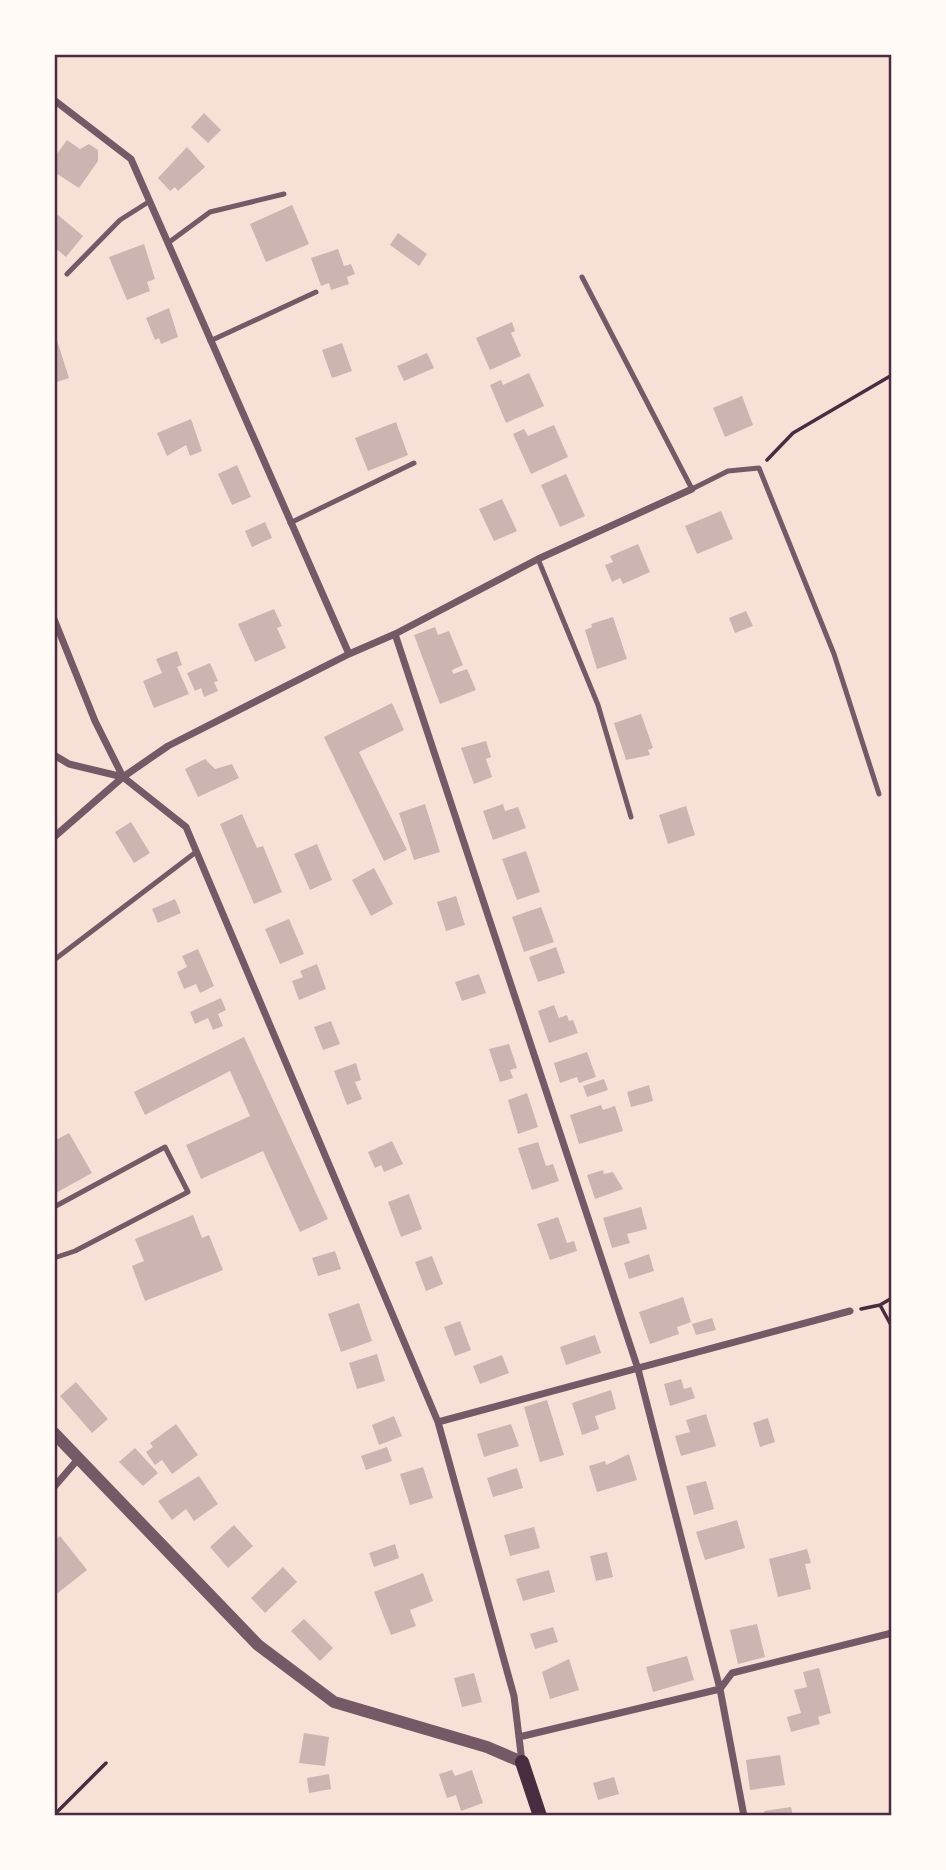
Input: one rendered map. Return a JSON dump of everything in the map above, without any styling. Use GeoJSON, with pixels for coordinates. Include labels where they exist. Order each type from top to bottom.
{"type":"FeatureCollection","features":[{"type":"Feature","properties":{"kind":"main road"},"geometry":{"type":"LineString","coordinates":[[522,1762],[540,1816]]}},
{"type":"Feature","properties":{"kind":"street"},"geometry":{"type":"LineString","coordinates":[[54,100],[131,159],[349,654]]}},
{"type":"Feature","properties":{"kind":"street"},"geometry":{"type":"LineString","coordinates":[[54,837],[123,777],[168,746],[349,654],[395,634],[538,558],[692,489]]}},
{"type":"Feature","properties":{"kind":"street"},"geometry":{"type":"LineString","coordinates":[[54,619],[95,721],[123,777]]}},
{"type":"Feature","properties":{"kind":"street"},"geometry":{"type":"LineString","coordinates":[[395,634],[638,1369],[720,1689],[744,1816]]}},
{"type":"Feature","properties":{"kind":"street"},"geometry":{"type":"LineString","coordinates":[[54,755],[69,764],[123,777],[186,827],[438,1422],[514,1696],[522,1762]]}},
{"type":"Feature","properties":{"kind":"street"},"geometry":{"type":"LineString","coordinates":[[438,1422],[850,1311]]}},
{"type":"Feature","properties":{"kind":"street"},"geometry":{"type":"LineString","coordinates":[[54,1433],[258,1644],[334,1702],[487,1747],[522,1762]]}},
{"type":"Feature","properties":{"kind":"street"},"geometry":{"type":"LineString","coordinates":[[54,1487],[79,1458]]}},
{"type":"Feature","properties":{"kind":"street"},"geometry":{"type":"LineString","coordinates":[[519,1737],[720,1689],[732,1673],[892,1633]]}},
{"type":"Feature","properties":{"kind":"lane"},"geometry":{"type":"LineString","coordinates":[[168,243],[210,212],[284,194]]}},
{"type":"Feature","properties":{"kind":"lane"},"geometry":{"type":"LineString","coordinates":[[67,274],[120,220],[150,201]]}},
{"type":"Feature","properties":{"kind":"lane"},"geometry":{"type":"LineString","coordinates":[[582,277],[692,489],[728,471],[760,468],[834,654],[879,794]]}},
{"type":"Feature","properties":{"kind":"lane"},"geometry":{"type":"LineString","coordinates":[[210,341],[316,292]]}},
{"type":"Feature","properties":{"kind":"lane"},"geometry":{"type":"LineString","coordinates":[[290,523],[414,463]]}},
{"type":"Feature","properties":{"kind":"lane"},"geometry":{"type":"LineString","coordinates":[[538,558],[598,705],[631,817]]}},
{"type":"Feature","properties":{"kind":"lane"},"geometry":{"type":"LineString","coordinates":[[54,960],[196,852]]}},
{"type":"Feature","properties":{"kind":"lane"},"geometry":{"type":"LineString","coordinates":[[54,1207],[165,1147],[188,1192],[75,1251],[54,1258]]}},
{"type":"Feature","properties":{"kind":"path"},"geometry":{"type":"LineString","coordinates":[[760,468],[793,433],[892,375]]}},
{"type":"Feature","properties":{"kind":"path"},"geometry":{"type":"LineString","coordinates":[[850,1311],[880,1305],[892,1298]]}},
{"type":"Feature","properties":{"kind":"path"},"geometry":{"type":"LineString","coordinates":[[880,1305],[892,1327]]}},
{"type":"Feature","properties":{"kind":"path"},"geometry":{"type":"LineString","coordinates":[[54,1815],[106,1763]]}},
{"type":"Feature","properties":{"kind":"building"},"geometry":{"type":"Polygon","coordinates":[[[204,113],[221,130],[208,143],[191,127],[204,113]]]}},
{"type":"Feature","properties":{"kind":"building"},"geometry":{"type":"Polygon","coordinates":[[[67,140],[80,149],[89,144],[98,150],[98,161],[79,188],[54,172],[54,158],[67,140]]]}},
{"type":"Feature","properties":{"kind":"building"},"geometry":{"type":"Polygon","coordinates":[[[187,147],[205,167],[178,191],[175,187],[170,191],[158,178],[187,147]]]}},
{"type":"Feature","properties":{"kind":"building"},"geometry":{"type":"Polygon","coordinates":[[[292,205],[309,244],[266,262],[250,224],[292,205]]]}},
{"type":"Feature","properties":{"kind":"building"},"geometry":{"type":"Polygon","coordinates":[[[58,215],[83,236],[66,257],[54,247],[54,219],[58,215]]]}},
{"type":"Feature","properties":{"kind":"building"},"geometry":{"type":"Polygon","coordinates":[[[398,233],[427,254],[419,266],[390,245],[398,233]]]}},
{"type":"Feature","properties":{"kind":"building"},"geometry":{"type":"Polygon","coordinates":[[[144,244],[155,279],[147,282],[150,291],[127,300],[109,257],[144,244]]]}},
{"type":"Feature","properties":{"kind":"building"},"geometry":{"type":"Polygon","coordinates":[[[338,249],[344,266],[351,264],[355,274],[347,277],[349,284],[331,290],[329,283],[321,286],[311,258],[338,249]]]}},
{"type":"Feature","properties":{"kind":"building"},"geometry":{"type":"Polygon","coordinates":[[[169,308],[178,337],[161,344],[159,338],[155,340],[146,318],[169,308]]]}},
{"type":"Feature","properties":{"kind":"building"},"geometry":{"type":"Polygon","coordinates":[[[512,322],[515,331],[511,333],[521,356],[490,370],[476,338],[512,322]]]}},
{"type":"Feature","properties":{"kind":"building"},"geometry":{"type":"Polygon","coordinates":[[[54,335],[69,378],[54,383],[54,335]]]}},
{"type":"Feature","properties":{"kind":"building"},"geometry":{"type":"Polygon","coordinates":[[[342,343],[352,371],[332,378],[322,350],[342,343]]]}},
{"type":"Feature","properties":{"kind":"building"},"geometry":{"type":"Polygon","coordinates":[[[427,353],[434,368],[404,381],[397,366],[427,353]]]}},
{"type":"Feature","properties":{"kind":"building"},"geometry":{"type":"Polygon","coordinates":[[[529,373],[544,406],[506,423],[490,385],[501,380],[503,385],[529,373]]]}},
{"type":"Feature","properties":{"kind":"building"},"geometry":{"type":"Polygon","coordinates":[[[742,396],[753,425],[725,437],[713,408],[742,396]]]}},
{"type":"Feature","properties":{"kind":"building"},"geometry":{"type":"Polygon","coordinates":[[[191,419],[202,451],[190,456],[186,445],[167,456],[157,433],[191,419]]]}},
{"type":"Feature","properties":{"kind":"building"},"geometry":{"type":"Polygon","coordinates":[[[396,422],[408,455],[368,471],[355,438],[396,422]]]}},
{"type":"Feature","properties":{"kind":"building"},"geometry":{"type":"Polygon","coordinates":[[[554,425],[568,457],[531,474],[513,434],[524,429],[528,436],[554,425]]]}},
{"type":"Feature","properties":{"kind":"building"},"geometry":{"type":"Polygon","coordinates":[[[237,465],[251,497],[232,505],[218,474],[237,465]]]}},
{"type":"Feature","properties":{"kind":"building"},"geometry":{"type":"Polygon","coordinates":[[[566,474],[585,516],[560,527],[541,485],[566,474]]]}},
{"type":"Feature","properties":{"kind":"building"},"geometry":{"type":"Polygon","coordinates":[[[502,499],[517,531],[494,541],[479,509],[502,499]]]}},
{"type":"Feature","properties":{"kind":"building"},"geometry":{"type":"Polygon","coordinates":[[[721,511],[733,539],[697,554],[685,526],[721,511]]]}},
{"type":"Feature","properties":{"kind":"building"},"geometry":{"type":"Polygon","coordinates":[[[265,522],[272,538],[252,547],[245,531],[265,522]]]}},
{"type":"Feature","properties":{"kind":"building"},"geometry":{"type":"Polygon","coordinates":[[[638,544],[650,572],[623,584],[620,578],[612,582],[605,565],[613,562],[610,556],[638,544]]]}},
{"type":"Feature","properties":{"kind":"building"},"geometry":{"type":"Polygon","coordinates":[[[274,609],[282,626],[277,628],[286,648],[255,662],[238,624],[274,609]]]}},
{"type":"Feature","properties":{"kind":"building"},"geometry":{"type":"Polygon","coordinates":[[[746,611],[753,626],[735,633],[729,618],[746,611]]]}},
{"type":"Feature","properties":{"kind":"building"},"geometry":{"type":"Polygon","coordinates":[[[613,617],[627,659],[597,669],[585,630],[592,627],[591,624],[613,617]]]}},
{"type":"Feature","properties":{"kind":"building"},"geometry":{"type":"Polygon","coordinates":[[[435,627],[438,635],[449,631],[463,665],[452,670],[453,674],[467,669],[476,690],[440,704],[414,635],[435,627]]]}},
{"type":"Feature","properties":{"kind":"building"},"geometry":{"type":"Polygon","coordinates":[[[177,651],[182,665],[177,667],[189,694],[154,708],[143,681],[162,673],[156,659],[177,651]]]}},
{"type":"Feature","properties":{"kind":"building"},"geometry":{"type":"Polygon","coordinates":[[[210,663],[218,681],[214,682],[218,691],[204,697],[201,688],[195,691],[187,673],[210,663]]]}},
{"type":"Feature","properties":{"kind":"building"},"geometry":{"type":"Polygon","coordinates":[[[392,703],[404,730],[359,752],[407,850],[384,861],[324,737],[392,703]]]}},
{"type":"Feature","properties":{"kind":"building"},"geometry":{"type":"Polygon","coordinates":[[[641,714],[653,748],[648,750],[650,755],[626,760],[614,723],[641,714]]]}},
{"type":"Feature","properties":{"kind":"building"},"geometry":{"type":"Polygon","coordinates":[[[486,741],[491,757],[486,759],[492,777],[474,784],[461,748],[486,741]]]}},
{"type":"Feature","properties":{"kind":"building"},"geometry":{"type":"Polygon","coordinates":[[[205,759],[215,769],[232,764],[239,778],[198,797],[185,769],[205,759]]]}},
{"type":"Feature","properties":{"kind":"building"},"geometry":{"type":"Polygon","coordinates":[[[425,804],[440,852],[414,860],[399,813],[425,804]]]}},
{"type":"Feature","properties":{"kind":"building"},"geometry":{"type":"Polygon","coordinates":[[[503,804],[505,811],[518,807],[526,828],[493,840],[483,811],[503,804]]]}},
{"type":"Feature","properties":{"kind":"building"},"geometry":{"type":"Polygon","coordinates":[[[686,806],[695,835],[668,844],[659,815],[686,806]]]}},
{"type":"Feature","properties":{"kind":"building"},"geometry":{"type":"Polygon","coordinates":[[[242,814],[257,848],[263,846],[282,892],[254,904],[220,824],[242,814]]]}},
{"type":"Feature","properties":{"kind":"building"},"geometry":{"type":"Polygon","coordinates":[[[131,822],[150,853],[134,863],[115,832],[131,822]]]}},
{"type":"Feature","properties":{"kind":"building"},"geometry":{"type":"Polygon","coordinates":[[[317,844],[332,880],[310,890],[294,854],[317,844]]]}},
{"type":"Feature","properties":{"kind":"building"},"geometry":{"type":"Polygon","coordinates":[[[526,851],[540,892],[517,900],[502,859],[526,851]]]}},
{"type":"Feature","properties":{"kind":"building"},"geometry":{"type":"Polygon","coordinates":[[[374,868],[393,904],[371,916],[352,880],[374,868]]]}},
{"type":"Feature","properties":{"kind":"building"},"geometry":{"type":"Polygon","coordinates":[[[456,896],[465,925],[446,931],[437,902],[456,896]]]}},
{"type":"Feature","properties":{"kind":"building"},"geometry":{"type":"Polygon","coordinates":[[[175,899],[181,913],[158,923],[152,909],[175,899]]]}},
{"type":"Feature","properties":{"kind":"building"},"geometry":{"type":"Polygon","coordinates":[[[541,907],[554,942],[524,952],[512,917],[541,907]]]}},
{"type":"Feature","properties":{"kind":"building"},"geometry":{"type":"Polygon","coordinates":[[[289,919],[304,954],[280,964],[265,929],[289,919]]]}},
{"type":"Feature","properties":{"kind":"building"},"geometry":{"type":"Polygon","coordinates":[[[556,947],[565,973],[538,982],[529,957],[556,947]]]}},
{"type":"Feature","properties":{"kind":"building"},"geometry":{"type":"Polygon","coordinates":[[[198,949],[214,986],[200,993],[196,984],[184,989],[177,972],[187,967],[182,956],[198,949]]]}},
{"type":"Feature","properties":{"kind":"building"},"geometry":{"type":"Polygon","coordinates":[[[317,964],[326,989],[299,1000],[292,981],[303,977],[300,971],[317,964]]]}},
{"type":"Feature","properties":{"kind":"building"},"geometry":{"type":"Polygon","coordinates":[[[479,974],[486,993],[462,1001],[455,982],[479,974]]]}},
{"type":"Feature","properties":{"kind":"building"},"geometry":{"type":"Polygon","coordinates":[[[221,998],[226,1010],[218,1014],[223,1026],[213,1030],[208,1018],[195,1024],[190,1012],[221,998]]]}},
{"type":"Feature","properties":{"kind":"building"},"geometry":{"type":"Polygon","coordinates":[[[554,1005],[559,1018],[567,1015],[569,1021],[573,1020],[578,1033],[549,1043],[538,1011],[554,1005]]]}},
{"type":"Feature","properties":{"kind":"building"},"geometry":{"type":"Polygon","coordinates":[[[331,1021],[340,1044],[323,1050],[314,1027],[331,1021]]]}},
{"type":"Feature","properties":{"kind":"building"},"geometry":{"type":"Polygon","coordinates":[[[244,1037],[328,1219],[300,1232],[263,1151],[201,1179],[186,1145],[250,1116],[230,1071],[145,1115],[134,1092],[244,1037]]]}},
{"type":"Feature","properties":{"kind":"building"},"geometry":{"type":"Polygon","coordinates":[[[509,1044],[517,1068],[510,1070],[513,1078],[500,1082],[489,1049],[509,1044]]]}},
{"type":"Feature","properties":{"kind":"building"},"geometry":{"type":"Polygon","coordinates":[[[587,1052],[596,1077],[579,1083],[577,1077],[560,1083],[554,1063],[587,1052]]]}},
{"type":"Feature","properties":{"kind":"building"},"geometry":{"type":"Polygon","coordinates":[[[356,1063],[361,1080],[355,1082],[362,1099],[347,1105],[334,1071],[356,1063]]]}},
{"type":"Feature","properties":{"kind":"building"},"geometry":{"type":"Polygon","coordinates":[[[604,1079],[608,1090],[587,1097],[583,1086],[604,1079]]]}},
{"type":"Feature","properties":{"kind":"building"},"geometry":{"type":"Polygon","coordinates":[[[649,1085],[653,1101],[631,1107],[627,1092],[649,1085]]]}},
{"type":"Feature","properties":{"kind":"building"},"geometry":{"type":"Polygon","coordinates":[[[527,1093],[538,1127],[518,1134],[508,1100],[527,1093]]]}},
{"type":"Feature","properties":{"kind":"building"},"geometry":{"type":"Polygon","coordinates":[[[601,1105],[603,1110],[615,1106],[623,1131],[579,1144],[570,1115],[601,1105]]]}},
{"type":"Feature","properties":{"kind":"building"},"geometry":{"type":"Polygon","coordinates":[[[69,1133],[92,1173],[54,1194],[54,1141],[69,1133]]]}},
{"type":"Feature","properties":{"kind":"building"},"geometry":{"type":"Polygon","coordinates":[[[392,1141],[403,1164],[384,1172],[381,1165],[375,1168],[368,1152],[392,1141]]]}},
{"type":"Feature","properties":{"kind":"building"},"geometry":{"type":"Polygon","coordinates":[[[538,1142],[546,1166],[553,1164],[559,1181],[532,1190],[518,1148],[538,1142]]]}},
{"type":"Feature","properties":{"kind":"building"},"geometry":{"type":"Polygon","coordinates":[[[603,1170],[604,1174],[613,1172],[623,1189],[595,1199],[587,1175],[603,1170]]]}},
{"type":"Feature","properties":{"kind":"building"},"geometry":{"type":"Polygon","coordinates":[[[409,1194],[422,1229],[401,1237],[388,1202],[409,1194]]]}},
{"type":"Feature","properties":{"kind":"building"},"geometry":{"type":"Polygon","coordinates":[[[641,1207],[647,1229],[627,1234],[630,1243],[612,1248],[603,1218],[641,1207]]]}},
{"type":"Feature","properties":{"kind":"building"},"geometry":{"type":"Polygon","coordinates":[[[193,1215],[202,1238],[209,1235],[223,1270],[145,1301],[132,1266],[144,1261],[135,1239],[193,1215]]]}},
{"type":"Feature","properties":{"kind":"building"},"geometry":{"type":"Polygon","coordinates":[[[558,1217],[567,1243],[574,1241],[577,1251],[550,1260],[537,1224],[558,1217]]]}},
{"type":"Feature","properties":{"kind":"building"},"geometry":{"type":"Polygon","coordinates":[[[335,1251],[341,1269],[318,1276],[312,1258],[335,1251]]]}},
{"type":"Feature","properties":{"kind":"building"},"geometry":{"type":"Polygon","coordinates":[[[649,1254],[654,1271],[629,1279],[624,1263],[649,1254]]]}},
{"type":"Feature","properties":{"kind":"building"},"geometry":{"type":"Polygon","coordinates":[[[432,1256],[443,1284],[426,1291],[415,1262],[432,1256]]]}},
{"type":"Feature","properties":{"kind":"building"},"geometry":{"type":"Polygon","coordinates":[[[683,1297],[691,1322],[677,1327],[679,1334],[650,1344],[639,1312],[683,1297]]]}},
{"type":"Feature","properties":{"kind":"building"},"geometry":{"type":"Polygon","coordinates":[[[359,1303],[372,1341],[341,1352],[328,1314],[359,1303]]]}},
{"type":"Feature","properties":{"kind":"building"},"geometry":{"type":"Polygon","coordinates":[[[712,1318],[716,1330],[696,1335],[692,1324],[712,1318]]]}},
{"type":"Feature","properties":{"kind":"building"},"geometry":{"type":"Polygon","coordinates":[[[460,1321],[471,1350],[455,1356],[444,1327],[460,1321]]]}},
{"type":"Feature","properties":{"kind":"building"},"geometry":{"type":"Polygon","coordinates":[[[595,1335],[601,1353],[566,1365],[560,1347],[595,1335]]]}},
{"type":"Feature","properties":{"kind":"building"},"geometry":{"type":"Polygon","coordinates":[[[377,1354],[385,1381],[357,1389],[349,1363],[377,1354]]]}},
{"type":"Feature","properties":{"kind":"building"},"geometry":{"type":"Polygon","coordinates":[[[502,1355],[509,1373],[480,1384],[473,1366],[502,1355]]]}},
{"type":"Feature","properties":{"kind":"building"},"geometry":{"type":"Polygon","coordinates":[[[681,1379],[684,1389],[691,1387],[695,1398],[670,1406],[664,1384],[681,1379]]]}},
{"type":"Feature","properties":{"kind":"building"},"geometry":{"type":"Polygon","coordinates":[[[76,1382],[108,1419],[92,1433],[60,1396],[76,1382]]]}},
{"type":"Feature","properties":{"kind":"building"},"geometry":{"type":"Polygon","coordinates":[[[611,1390],[616,1409],[595,1416],[599,1429],[582,1435],[572,1403],[611,1390]]]}},
{"type":"Feature","properties":{"kind":"building"},"geometry":{"type":"Polygon","coordinates":[[[547,1400],[564,1455],[540,1462],[524,1407],[547,1400]]]}},
{"type":"Feature","properties":{"kind":"building"},"geometry":{"type":"Polygon","coordinates":[[[706,1414],[716,1446],[681,1456],[675,1436],[690,1432],[686,1420],[706,1414]]]}},
{"type":"Feature","properties":{"kind":"building"},"geometry":{"type":"Polygon","coordinates":[[[394,1416],[402,1436],[379,1445],[372,1425],[394,1416]]]}},
{"type":"Feature","properties":{"kind":"building"},"geometry":{"type":"Polygon","coordinates":[[[768,1418],[775,1442],[760,1447],[753,1423],[768,1418]]]}},
{"type":"Feature","properties":{"kind":"building"},"geometry":{"type":"Polygon","coordinates":[[[176,1424],[198,1455],[172,1474],[162,1460],[155,1465],[146,1452],[153,1447],[150,1443],[176,1424]]]}},
{"type":"Feature","properties":{"kind":"building"},"geometry":{"type":"Polygon","coordinates":[[[511,1424],[519,1446],[484,1457],[477,1434],[511,1424]]]}},
{"type":"Feature","properties":{"kind":"building"},"geometry":{"type":"Polygon","coordinates":[[[387,1447],[392,1461],[366,1470],[361,1456],[387,1447]]]}},
{"type":"Feature","properties":{"kind":"building"},"geometry":{"type":"Polygon","coordinates":[[[135,1448],[158,1473],[143,1486],[119,1462],[135,1448]]]}},
{"type":"Feature","properties":{"kind":"building"},"geometry":{"type":"Polygon","coordinates":[[[629,1454],[637,1480],[597,1492],[589,1466],[605,1461],[606,1465],[629,1454]]]}},
{"type":"Feature","properties":{"kind":"building"},"geometry":{"type":"Polygon","coordinates":[[[423,1467],[433,1498],[410,1505],[400,1474],[423,1467]]]}},
{"type":"Feature","properties":{"kind":"building"},"geometry":{"type":"Polygon","coordinates":[[[517,1468],[523,1488],[493,1497],[487,1478],[517,1468]]]}},
{"type":"Feature","properties":{"kind":"building"},"geometry":{"type":"Polygon","coordinates":[[[199,1476],[218,1504],[194,1521],[186,1509],[172,1520],[158,1501],[199,1476]]]}},
{"type":"Feature","properties":{"kind":"building"},"geometry":{"type":"Polygon","coordinates":[[[706,1481],[714,1509],[694,1515],[686,1486],[706,1481]]]}},
{"type":"Feature","properties":{"kind":"building"},"geometry":{"type":"Polygon","coordinates":[[[737,1520],[745,1548],[705,1560],[696,1532],[737,1520]]]}},
{"type":"Feature","properties":{"kind":"building"},"geometry":{"type":"Polygon","coordinates":[[[234,1525],[253,1546],[228,1568],[210,1547],[234,1525]]]}},
{"type":"Feature","properties":{"kind":"building"},"geometry":{"type":"Polygon","coordinates":[[[534,1527],[540,1548],[510,1556],[504,1535],[534,1527]]]}},
{"type":"Feature","properties":{"kind":"building"},"geometry":{"type":"Polygon","coordinates":[[[60,1536],[87,1570],[54,1596],[54,1541],[60,1536]]]}},
{"type":"Feature","properties":{"kind":"building"},"geometry":{"type":"Polygon","coordinates":[[[395,1544],[399,1558],[374,1567],[369,1553],[395,1544]]]}},
{"type":"Feature","properties":{"kind":"building"},"geometry":{"type":"Polygon","coordinates":[[[807,1549],[811,1563],[805,1564],[811,1589],[778,1597],[769,1559],[807,1549]]]}},
{"type":"Feature","properties":{"kind":"building"},"geometry":{"type":"Polygon","coordinates":[[[607,1552],[613,1577],[596,1581],[590,1556],[607,1552]]]}},
{"type":"Feature","properties":{"kind":"building"},"geometry":{"type":"Polygon","coordinates":[[[283,1567],[297,1582],[265,1613],[251,1598],[283,1567]]]}},
{"type":"Feature","properties":{"kind":"building"},"geometry":{"type":"Polygon","coordinates":[[[549,1570],[555,1592],[523,1601],[516,1579],[549,1570]]]}},
{"type":"Feature","properties":{"kind":"building"},"geometry":{"type":"Polygon","coordinates":[[[423,1573],[433,1601],[410,1610],[416,1626],[391,1635],[374,1592],[423,1573]]]}},
{"type":"Feature","properties":{"kind":"building"},"geometry":{"type":"Polygon","coordinates":[[[304,1619],[333,1648],[320,1661],[291,1631],[304,1619]]]}},
{"type":"Feature","properties":{"kind":"building"},"geometry":{"type":"Polygon","coordinates":[[[757,1624],[765,1657],[738,1664],[730,1630],[757,1624]]]}},
{"type":"Feature","properties":{"kind":"building"},"geometry":{"type":"Polygon","coordinates":[[[553,1627],[558,1642],[535,1649],[530,1634],[553,1627]]]}},
{"type":"Feature","properties":{"kind":"building"},"geometry":{"type":"Polygon","coordinates":[[[687,1656],[694,1680],[653,1692],[646,1667],[687,1656]]]}},
{"type":"Feature","properties":{"kind":"building"},"geometry":{"type":"Polygon","coordinates":[[[569,1659],[579,1690],[550,1699],[542,1672],[569,1659]]]}},
{"type":"Feature","properties":{"kind":"building"},"geometry":{"type":"Polygon","coordinates":[[[819,1668],[831,1713],[818,1717],[820,1724],[791,1732],[787,1717],[801,1713],[794,1690],[807,1687],[803,1672],[819,1668]]]}},
{"type":"Feature","properties":{"kind":"building"},"geometry":{"type":"Polygon","coordinates":[[[474,1673],[482,1702],[462,1707],[454,1678],[474,1673]]]}},
{"type":"Feature","properties":{"kind":"building"},"geometry":{"type":"Polygon","coordinates":[[[304,1733],[329,1737],[325,1766],[299,1763],[304,1733]]]}},
{"type":"Feature","properties":{"kind":"building"},"geometry":{"type":"Polygon","coordinates":[[[780,1755],[785,1785],[750,1790],[746,1760],[780,1755]]]}},
{"type":"Feature","properties":{"kind":"building"},"geometry":{"type":"Polygon","coordinates":[[[452,1770],[455,1776],[472,1770],[483,1803],[461,1811],[456,1795],[447,1798],[439,1774],[452,1770]]]}},
{"type":"Feature","properties":{"kind":"building"},"geometry":{"type":"Polygon","coordinates":[[[329,1774],[331,1789],[309,1793],[307,1778],[329,1774]]]}},
{"type":"Feature","properties":{"kind":"building"},"geometry":{"type":"Polygon","coordinates":[[[614,1777],[619,1794],[598,1800],[593,1783],[614,1777]]]}},
{"type":"Feature","properties":{"kind":"building"},"geometry":{"type":"Polygon","coordinates":[[[791,1807],[793,1816],[765,1816],[764,1811],[791,1807]]]}}]}
